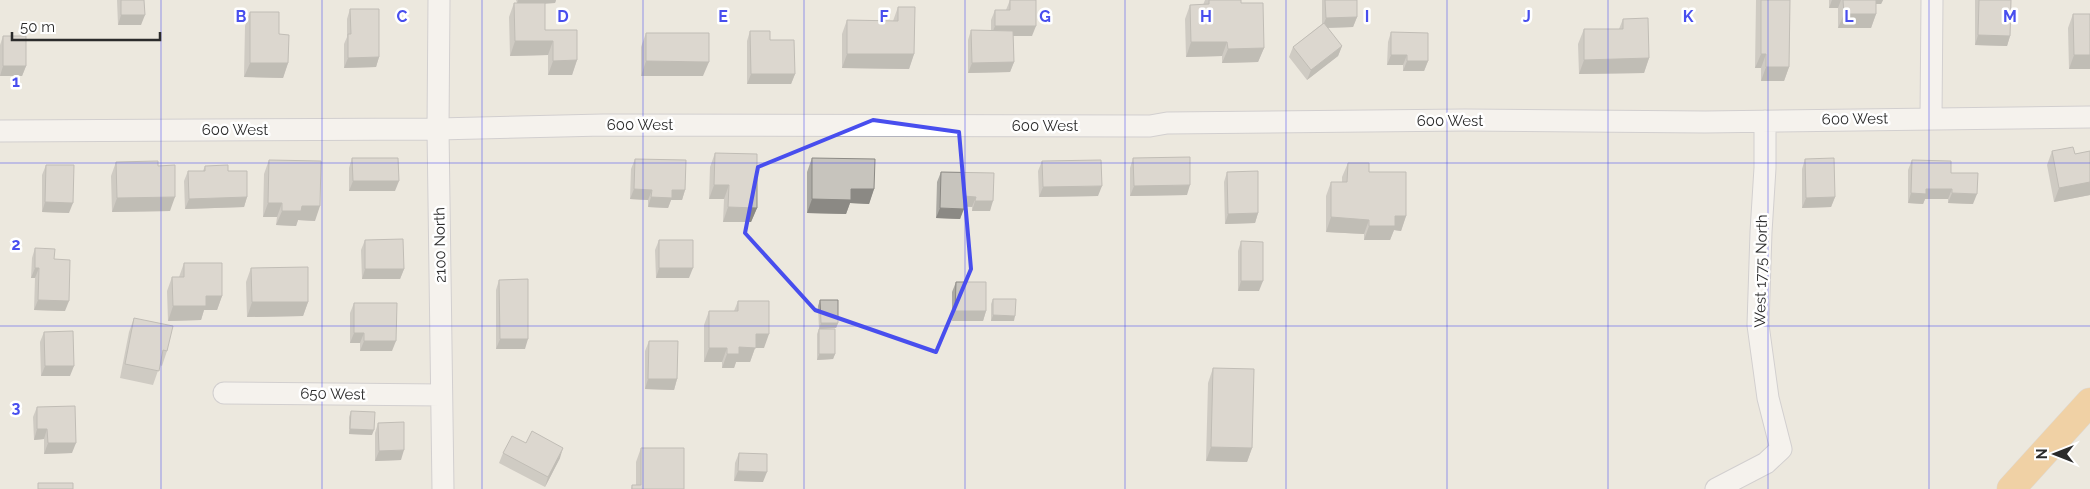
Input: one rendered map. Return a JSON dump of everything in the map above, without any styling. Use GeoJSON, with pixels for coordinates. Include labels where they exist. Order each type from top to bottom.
{"type":"FeatureCollection","features":[{"type":"Feature","properties":{"kind":"highway"},"geometry":{"type":"LineString","coordinates":[[2012,489],[2090,402]]}},
{"type":"Feature","properties":{"kind":"street","name":"2100 North"},"geometry":{"type":"LineString","coordinates":[[439,0],[438,129],[442,489]]}},
{"type":"Feature","properties":{"kind":"street"},"geometry":{"type":"LineString","coordinates":[[1931,118],[1932,0]]}},
{"type":"Feature","properties":{"kind":"street","name":"600 West"},"geometry":{"type":"LineString","coordinates":[[0,131],[438,129],[603,125],[1150,126],[1167,123],[1465,120],[1705,122],[2090,117]]}},
{"type":"Feature","properties":{"kind":"street","name":"West 1775 North"},"geometry":{"type":"LineString","coordinates":[[1716,489],[1766,463],[1781,448],[1768,398],[1758,324],[1761,232],[1766,168],[1766,121]]}},
{"type":"Feature","properties":{"kind":"street","name":"650 West"},"geometry":{"type":"LineString","coordinates":[[224,393],[442,395]]}},
{"type":"Feature","properties":{"kind":"highlighted area"},"geometry":{"type":"Polygon","coordinates":[[[873,120],[959,132],[971,269],[936,352],[815,310],[745,233],[758,167],[873,120]]]}},
{"type":"Feature","properties":{"kind":"building"},"geometry":{"type":"Polygon","coordinates":[[[121,0],[144,0],[145,15],[121,15],[121,0]]]}},
{"type":"Feature","properties":{"kind":"building"},"geometry":{"type":"Polygon","coordinates":[[[1010,0],[1036,0],[1036,26],[995,26],[995,10],[1010,10],[1010,0]]]}},
{"type":"Feature","properties":{"kind":"building"},"geometry":{"type":"Polygon","coordinates":[[[1209,0],[1241,0],[1241,3],[1263,3],[1264,48],[1228,49],[1227,42],[1191,42],[1190,5],[1209,4],[1209,0]]]}},
{"type":"Feature","properties":{"kind":"building"},"geometry":{"type":"Polygon","coordinates":[[[1325,0],[1357,0],[1357,17],[1326,18],[1325,0]]]}},
{"type":"Feature","properties":{"kind":"building"},"geometry":{"type":"Polygon","coordinates":[[[1761,0],[1790,0],[1789,67],[1766,67],[1766,54],[1761,54],[1761,0]]]}},
{"type":"Feature","properties":{"kind":"building"},"geometry":{"type":"Polygon","coordinates":[[[1843,0],[1876,0],[1876,14],[1844,14],[1843,0]]]}},
{"type":"Feature","properties":{"kind":"building"},"geometry":{"type":"Polygon","coordinates":[[[1979,0],[2011,0],[2010,36],[1978,35],[1979,0]]]}},
{"type":"Feature","properties":{"kind":"building"},"geometry":{"type":"Polygon","coordinates":[[[514,3],[545,3],[545,30],[577,30],[577,60],[553,61],[553,41],[515,41],[514,3]]]}},
{"type":"Feature","properties":{"kind":"building"},"geometry":{"type":"Polygon","coordinates":[[[898,7],[915,7],[914,54],[847,54],[847,20],[898,21],[898,7]]]}},
{"type":"Feature","properties":{"kind":"building"},"geometry":{"type":"Polygon","coordinates":[[[350,9],[379,9],[379,57],[348,58],[348,34],[351,34],[350,9]]]}},
{"type":"Feature","properties":{"kind":"building"},"geometry":{"type":"Polygon","coordinates":[[[250,12],[279,12],[279,34],[289,35],[288,63],[250,63],[250,12]]]}},
{"type":"Feature","properties":{"kind":"building"},"geometry":{"type":"Polygon","coordinates":[[[2073,14],[2090,14],[2090,55],[2074,55],[2073,14]]]}},
{"type":"Feature","properties":{"kind":"building"},"geometry":{"type":"Polygon","coordinates":[[[1648,18],[1649,58],[1584,60],[1584,29],[1623,29],[1623,19],[1648,18]]]}},
{"type":"Feature","properties":{"kind":"building"},"geometry":{"type":"Polygon","coordinates":[[[1324,23],[1342,46],[1311,70],[1293,47],[1324,23]]]}},
{"type":"Feature","properties":{"kind":"building"},"geometry":{"type":"Polygon","coordinates":[[[971,30],[1013,31],[1014,62],[972,63],[971,30]]]}},
{"type":"Feature","properties":{"kind":"building"},"geometry":{"type":"Polygon","coordinates":[[[750,31],[770,31],[770,40],[794,40],[795,74],[751,74],[750,31]]]}},
{"type":"Feature","properties":{"kind":"building"},"geometry":{"type":"Polygon","coordinates":[[[1391,32],[1428,33],[1428,61],[1407,61],[1407,55],[1391,55],[1391,32]]]}},
{"type":"Feature","properties":{"kind":"building"},"geometry":{"type":"Polygon","coordinates":[[[646,33],[709,33],[709,62],[646,61],[646,33]]]}},
{"type":"Feature","properties":{"kind":"building"},"geometry":{"type":"Polygon","coordinates":[[[3,36],[26,36],[26,66],[3,66],[3,36]]]}},
{"type":"Feature","properties":{"kind":"building"},"geometry":{"type":"Polygon","coordinates":[[[2073,147],[2075,154],[2090,151],[2090,182],[2059,188],[2052,151],[2073,147]]]}},
{"type":"Feature","properties":{"kind":"building"},"geometry":{"type":"Polygon","coordinates":[[[715,153],[757,154],[757,208],[728,207],[729,185],[714,185],[715,153]]]}},
{"type":"Feature","properties":{"kind":"building"},"geometry":{"type":"Polygon","coordinates":[[[1190,157],[1190,185],[1134,186],[1133,158],[1190,157]]]}},
{"type":"Feature","properties":{"kind":"building"},"geometry":{"type":"Polygon","coordinates":[[[352,158],[398,158],[399,181],[353,181],[352,158]]]}},
{"type":"Feature","properties":{"kind":"building"},"geometry":{"type":"Polygon","coordinates":[[[812,158],[875,159],[874,189],[851,189],[851,200],[812,199],[812,158]]]}},
{"type":"Feature","properties":{"kind":"building"},"geometry":{"type":"Polygon","coordinates":[[[1834,158],[1835,197],[1806,198],[1805,159],[1834,158]]]}},
{"type":"Feature","properties":{"kind":"building"},"geometry":{"type":"Polygon","coordinates":[[[635,159],[686,160],[685,190],[672,190],[672,198],[651,197],[652,190],[634,189],[635,159]]]}},
{"type":"Feature","properties":{"kind":"building"},"geometry":{"type":"Polygon","coordinates":[[[269,160],[321,161],[320,206],[302,206],[301,211],[282,211],[282,203],[268,203],[269,160]]]}},
{"type":"Feature","properties":{"kind":"building"},"geometry":{"type":"Polygon","coordinates":[[[1101,160],[1102,186],[1043,187],[1042,161],[1101,160]]]}},
{"type":"Feature","properties":{"kind":"building"},"geometry":{"type":"Polygon","coordinates":[[[1912,160],[1951,161],[1951,173],[1978,173],[1977,194],[1952,193],[1952,189],[1926,189],[1926,194],[1911,193],[1912,160]]]}},
{"type":"Feature","properties":{"kind":"building"},"geometry":{"type":"Polygon","coordinates":[[[158,161],[158,166],[175,165],[175,197],[117,198],[116,162],[158,161]]]}},
{"type":"Feature","properties":{"kind":"building"},"geometry":{"type":"Polygon","coordinates":[[[1348,163],[1369,163],[1369,172],[1406,172],[1406,216],[1395,216],[1395,226],[1369,226],[1369,220],[1331,217],[1331,182],[1347,182],[1348,163]]]}},
{"type":"Feature","properties":{"kind":"building"},"geometry":{"type":"Polygon","coordinates":[[[46,165],[74,165],[73,203],[45,202],[46,165]]]}},
{"type":"Feature","properties":{"kind":"building"},"geometry":{"type":"Polygon","coordinates":[[[228,165],[228,171],[247,171],[247,197],[189,199],[188,171],[205,171],[205,166],[228,165]]]}},
{"type":"Feature","properties":{"kind":"building"},"geometry":{"type":"Polygon","coordinates":[[[1258,171],[1258,213],[1228,214],[1227,172],[1258,171]]]}},
{"type":"Feature","properties":{"kind":"building"},"geometry":{"type":"Polygon","coordinates":[[[941,172],[994,173],[993,201],[975,201],[976,197],[964,196],[964,209],[940,208],[941,172]]]}},
{"type":"Feature","properties":{"kind":"building"},"geometry":{"type":"Polygon","coordinates":[[[403,239],[404,269],[365,269],[365,240],[403,239]]]}},
{"type":"Feature","properties":{"kind":"building"},"geometry":{"type":"Polygon","coordinates":[[[659,240],[693,240],[693,268],[659,268],[659,240]]]}},
{"type":"Feature","properties":{"kind":"building"},"geometry":{"type":"Polygon","coordinates":[[[1241,241],[1263,242],[1263,281],[1241,281],[1241,241]]]}},
{"type":"Feature","properties":{"kind":"building"},"geometry":{"type":"Polygon","coordinates":[[[35,248],[55,249],[54,259],[70,260],[69,301],[38,300],[39,268],[35,268],[35,248]]]}},
{"type":"Feature","properties":{"kind":"building"},"geometry":{"type":"Polygon","coordinates":[[[184,263],[222,263],[222,296],[206,296],[206,306],[173,306],[172,277],[184,277],[184,263]]]}},
{"type":"Feature","properties":{"kind":"building"},"geometry":{"type":"Polygon","coordinates":[[[308,267],[308,302],[252,302],[251,268],[308,267]]]}},
{"type":"Feature","properties":{"kind":"building"},"geometry":{"type":"Polygon","coordinates":[[[528,279],[528,339],[500,339],[499,280],[528,279]]]}},
{"type":"Feature","properties":{"kind":"building"},"geometry":{"type":"Polygon","coordinates":[[[956,282],[986,282],[986,311],[955,311],[956,282]]]}},
{"type":"Feature","properties":{"kind":"building"},"geometry":{"type":"Polygon","coordinates":[[[993,299],[1016,299],[1015,316],[993,315],[993,299]]]}},
{"type":"Feature","properties":{"kind":"building"},"geometry":{"type":"Polygon","coordinates":[[[820,300],[838,300],[838,323],[821,323],[820,300]]]}},
{"type":"Feature","properties":{"kind":"building"},"geometry":{"type":"Polygon","coordinates":[[[738,301],[769,301],[769,334],[756,334],[756,348],[739,347],[739,354],[727,354],[727,348],[709,348],[709,311],[738,311],[738,301]]]}},
{"type":"Feature","properties":{"kind":"building"},"geometry":{"type":"Polygon","coordinates":[[[354,303],[397,303],[396,341],[364,341],[364,333],[354,333],[354,303]]]}},
{"type":"Feature","properties":{"kind":"building"},"geometry":{"type":"Polygon","coordinates":[[[134,318],[173,326],[167,351],[163,350],[159,371],[125,364],[134,318]]]}},
{"type":"Feature","properties":{"kind":"building"},"geometry":{"type":"Polygon","coordinates":[[[819,329],[835,329],[835,354],[819,354],[819,329]]]}},
{"type":"Feature","properties":{"kind":"building"},"geometry":{"type":"Polygon","coordinates":[[[73,331],[74,366],[45,366],[44,332],[73,331]]]}},
{"type":"Feature","properties":{"kind":"building"},"geometry":{"type":"Polygon","coordinates":[[[649,341],[678,341],[677,379],[648,379],[649,341]]]}},
{"type":"Feature","properties":{"kind":"building"},"geometry":{"type":"Polygon","coordinates":[[[1213,368],[1254,369],[1252,448],[1211,447],[1213,368]]]}},
{"type":"Feature","properties":{"kind":"building"},"geometry":{"type":"Polygon","coordinates":[[[75,406],[76,443],[48,443],[47,429],[37,429],[37,407],[75,406]]]}},
{"type":"Feature","properties":{"kind":"building"},"geometry":{"type":"Polygon","coordinates":[[[351,411],[375,412],[374,430],[350,429],[351,411]]]}},
{"type":"Feature","properties":{"kind":"building"},"geometry":{"type":"Polygon","coordinates":[[[404,422],[404,450],[379,451],[378,423],[404,422]]]}},
{"type":"Feature","properties":{"kind":"building"},"geometry":{"type":"Polygon","coordinates":[[[532,431],[563,448],[548,477],[503,453],[512,436],[526,443],[532,431]]]}},
{"type":"Feature","properties":{"kind":"building"},"geometry":{"type":"Polygon","coordinates":[[[641,448],[684,448],[684,489],[632,489],[632,485],[641,485],[641,448]]]}},
{"type":"Feature","properties":{"kind":"building"},"geometry":{"type":"Polygon","coordinates":[[[739,453],[767,454],[767,472],[738,471],[739,453]]]}},
{"type":"Feature","properties":{"kind":"building"},"geometry":{"type":"Polygon","coordinates":[[[38,483],[73,483],[73,489],[38,489],[38,483]]]}}]}
